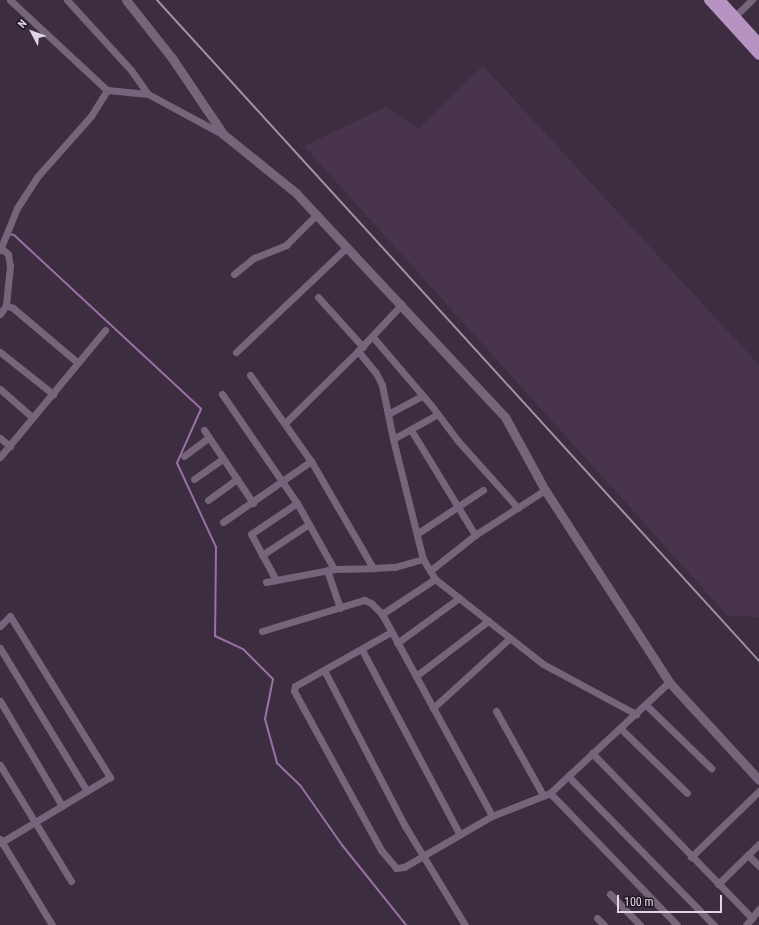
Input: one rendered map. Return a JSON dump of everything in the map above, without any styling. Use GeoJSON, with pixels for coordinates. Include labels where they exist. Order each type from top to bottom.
{"type":"FeatureCollection","features":[{"type":"Feature","properties":{"kind":"main road"},"geometry":{"type":"LineString","coordinates":[[709,0],[759,43]]}},
{"type":"Feature","properties":{"kind":"main road"},"geometry":{"type":"LineString","coordinates":[[720,0],[732,19],[759,55]]}},
{"type":"Feature","properties":{"kind":"street"},"geometry":{"type":"LineString","coordinates":[[67,0],[131,70],[148,94]]}},
{"type":"Feature","properties":{"kind":"street"},"geometry":{"type":"LineString","coordinates":[[126,0],[172,58],[223,134]]}},
{"type":"Feature","properties":{"kind":"street"},"geometry":{"type":"LineString","coordinates":[[732,19],[752,0]]}},
{"type":"Feature","properties":{"kind":"street"},"geometry":{"type":"LineString","coordinates":[[12,1],[107,90],[148,94],[223,134],[296,192],[402,304],[505,417],[545,490],[669,682],[759,780]]}},
{"type":"Feature","properties":{"kind":"street"},"geometry":{"type":"LineString","coordinates":[[0,314],[6,306],[10,266],[8,254],[1,247],[16,208],[37,177],[91,116],[107,90]]}},
{"type":"Feature","properties":{"kind":"street"},"geometry":{"type":"LineString","coordinates":[[234,274],[254,258],[286,244],[317,214]]}},
{"type":"Feature","properties":{"kind":"street"},"geometry":{"type":"LineString","coordinates":[[236,352],[347,247]]}},
{"type":"Feature","properties":{"kind":"street"},"geometry":{"type":"LineString","coordinates":[[318,297],[361,349],[382,385],[393,439],[418,533],[423,559],[431,570],[435,580],[543,664],[636,714]]}},
{"type":"Feature","properties":{"kind":"street"},"geometry":{"type":"LineString","coordinates":[[285,423],[361,349],[402,304]]}},
{"type":"Feature","properties":{"kind":"street"},"geometry":{"type":"LineString","coordinates":[[6,306],[13,308],[78,363]]}},
{"type":"Feature","properties":{"kind":"street"},"geometry":{"type":"LineString","coordinates":[[0,457],[105,330]]}},
{"type":"Feature","properties":{"kind":"street"},"geometry":{"type":"LineString","coordinates":[[372,336],[438,414],[458,441],[518,508]]}},
{"type":"Feature","properties":{"kind":"street"},"geometry":{"type":"LineString","coordinates":[[0,352],[53,394]]}},
{"type":"Feature","properties":{"kind":"street"},"geometry":{"type":"LineString","coordinates":[[250,375],[311,461],[373,568]]}},
{"type":"Feature","properties":{"kind":"street"},"geometry":{"type":"LineString","coordinates":[[0,389],[32,417]]}},
{"type":"Feature","properties":{"kind":"street"},"geometry":{"type":"LineString","coordinates":[[222,394],[297,503],[309,524],[331,570],[340,608]]}},
{"type":"Feature","properties":{"kind":"street"},"geometry":{"type":"LineString","coordinates":[[388,414],[422,396]]}},
{"type":"Feature","properties":{"kind":"street"},"geometry":{"type":"LineString","coordinates":[[393,439],[438,414]]}},
{"type":"Feature","properties":{"kind":"street"},"geometry":{"type":"LineString","coordinates":[[204,430],[253,503]]}},
{"type":"Feature","properties":{"kind":"street"},"geometry":{"type":"LineString","coordinates":[[411,430],[475,535]]}},
{"type":"Feature","properties":{"kind":"street"},"geometry":{"type":"LineString","coordinates":[[184,456],[209,437]]}},
{"type":"Feature","properties":{"kind":"street"},"geometry":{"type":"LineString","coordinates":[[0,438],[10,446]]}},
{"type":"Feature","properties":{"kind":"street"},"geometry":{"type":"LineString","coordinates":[[194,479],[223,459]]}},
{"type":"Feature","properties":{"kind":"street"},"geometry":{"type":"LineString","coordinates":[[223,522],[253,503],[311,461]]}},
{"type":"Feature","properties":{"kind":"street"},"geometry":{"type":"LineString","coordinates":[[208,500],[237,479]]}},
{"type":"Feature","properties":{"kind":"street"},"geometry":{"type":"LineString","coordinates":[[418,533],[483,490]]}},
{"type":"Feature","properties":{"kind":"street"},"geometry":{"type":"LineString","coordinates":[[431,570],[475,535],[545,490]]}},
{"type":"Feature","properties":{"kind":"street"},"geometry":{"type":"LineString","coordinates":[[276,580],[251,534],[297,503]]}},
{"type":"Feature","properties":{"kind":"street"},"geometry":{"type":"LineString","coordinates":[[262,555],[309,524]]}},
{"type":"Feature","properties":{"kind":"street"},"geometry":{"type":"LineString","coordinates":[[266,582],[331,570],[395,567],[423,559]]}},
{"type":"Feature","properties":{"kind":"street"},"geometry":{"type":"LineString","coordinates":[[382,614],[435,580]]}},
{"type":"Feature","properties":{"kind":"street"},"geometry":{"type":"LineString","coordinates":[[397,643],[459,598]]}},
{"type":"Feature","properties":{"kind":"street"},"geometry":{"type":"LineString","coordinates":[[262,631],[368,600],[382,614],[492,816]]}},
{"type":"Feature","properties":{"kind":"street"},"geometry":{"type":"LineString","coordinates":[[0,626],[10,616],[110,778],[1,841],[52,925]]}},
{"type":"Feature","properties":{"kind":"street"},"geometry":{"type":"LineString","coordinates":[[416,676],[488,621]]}},
{"type":"Feature","properties":{"kind":"street"},"geometry":{"type":"LineString","coordinates":[[391,632],[362,650],[295,686],[294,691],[389,862],[396,868],[423,856],[492,816],[547,794],[646,705],[669,682]]}},
{"type":"Feature","properties":{"kind":"street"},"geometry":{"type":"LineString","coordinates":[[433,708],[510,638]]}},
{"type":"Feature","properties":{"kind":"street"},"geometry":{"type":"LineString","coordinates":[[0,648],[86,791]]}},
{"type":"Feature","properties":{"kind":"street"},"geometry":{"type":"LineString","coordinates":[[362,650],[460,835]]}},
{"type":"Feature","properties":{"kind":"street"},"geometry":{"type":"LineString","coordinates":[[324,670],[423,856],[465,925]]}},
{"type":"Feature","properties":{"kind":"street"},"geometry":{"type":"LineString","coordinates":[[0,701],[62,806]]}},
{"type":"Feature","properties":{"kind":"street"},"geometry":{"type":"LineString","coordinates":[[646,705],[711,768]]}},
{"type":"Feature","properties":{"kind":"street"},"geometry":{"type":"LineString","coordinates":[[496,711],[547,794],[677,925]]}},
{"type":"Feature","properties":{"kind":"street"},"geometry":{"type":"LineString","coordinates":[[620,728],[687,793]]}},
{"type":"Feature","properties":{"kind":"street"},"geometry":{"type":"LineString","coordinates":[[592,753],[691,857],[752,918]]}},
{"type":"Feature","properties":{"kind":"street"},"geometry":{"type":"LineString","coordinates":[[0,765],[34,823],[71,881]]}},
{"type":"Feature","properties":{"kind":"street"},"geometry":{"type":"LineString","coordinates":[[568,776],[714,925]]}},
{"type":"Feature","properties":{"kind":"street"},"geometry":{"type":"LineString","coordinates":[[691,857],[759,791]]}},
{"type":"Feature","properties":{"kind":"street"},"geometry":{"type":"LineString","coordinates":[[718,884],[759,844]]}},
{"type":"Feature","properties":{"kind":"street"},"geometry":{"type":"LineString","coordinates":[[748,854],[759,866]]}},
{"type":"Feature","properties":{"kind":"street"},"geometry":{"type":"LineString","coordinates":[[610,894],[640,925]]}},
{"type":"Feature","properties":{"kind":"street"},"geometry":{"type":"LineString","coordinates":[[746,925],[759,909]]}},
{"type":"Feature","properties":{"kind":"street"},"geometry":{"type":"LineString","coordinates":[[597,918],[604,925]]}},
{"type":"Feature","properties":{"kind":"shaded area"},"geometry":{"type":"Polygon","coordinates":[[[483,66],[759,365],[759,617],[728,616],[304,146],[386,107],[419,129],[483,66]]]}},
{"type":"Feature","properties":{"kind":"waterway"},"geometry":{"type":"LineString","coordinates":[[9,234],[14,235],[201,409],[177,463],[216,547],[215,636],[243,649],[273,679],[265,719],[277,763],[300,785],[342,845],[406,925]]}},
{"type":"Feature","properties":{"kind":"railway"},"geometry":{"type":"LineString","coordinates":[[157,0],[759,661]]}}]}
